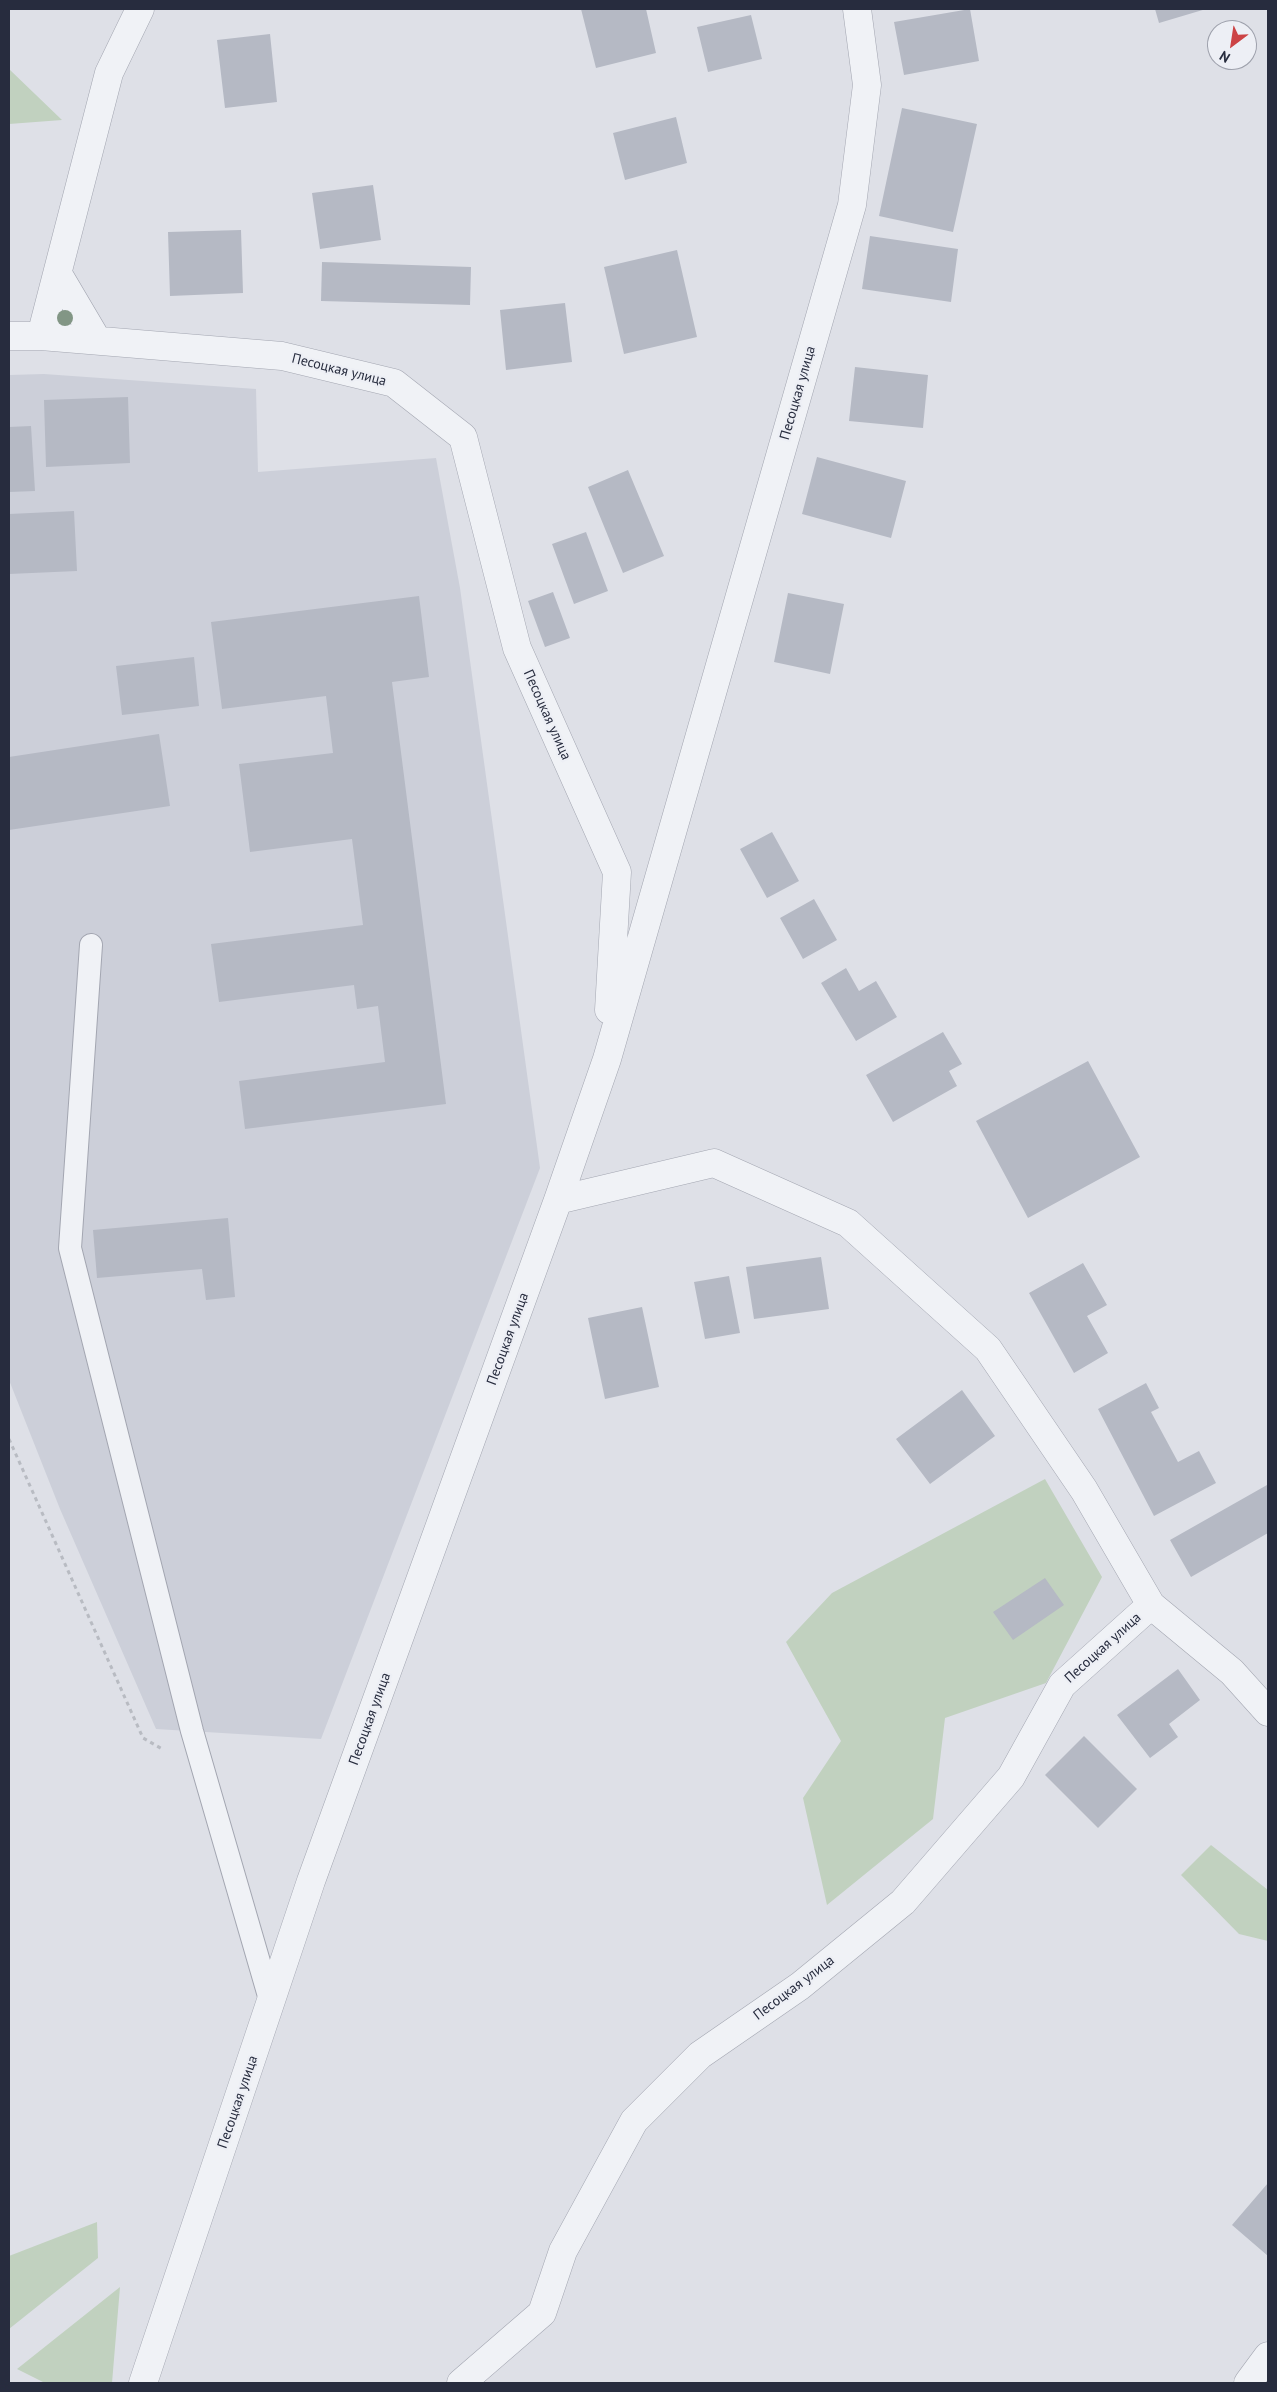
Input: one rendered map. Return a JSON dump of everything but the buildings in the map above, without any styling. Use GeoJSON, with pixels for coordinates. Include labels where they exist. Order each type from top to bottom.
{"type":"FeatureCollection","features":[{"type":"Feature","properties":{"kind":"street"},"geometry":{"type":"LineString","coordinates":[[41,336],[109,74],[140,9]]}},
{"type":"Feature","properties":{"kind":"street","name":"Песоцкая улица"},"geometry":{"type":"LineString","coordinates":[[143,2383],[311,1882],[558,1200],[607,1059],[852,205],[867,85],[857,9]]}},
{"type":"Feature","properties":{"kind":"street"},"geometry":{"type":"LineString","coordinates":[[58,274],[97,340]]}},
{"type":"Feature","properties":{"kind":"street","name":"Песоцкая улица"},"geometry":{"type":"LineString","coordinates":[[9,336],[97,340],[282,356],[394,383],[463,437],[517,648],[618,872],[607,1059]]}},
{"type":"Feature","properties":{"kind":"street"},"geometry":{"type":"LineString","coordinates":[[558,1200],[714,1163],[848,1223],[988,1349],[1084,1490],[1151,1605],[1232,1672],[1268,1712]]}},
{"type":"Feature","properties":{"kind":"street","name":"Песоцкая улица"},"geometry":{"type":"LineString","coordinates":[[461,2383],[542,2313],[563,2251],[634,2121],[700,2055],[800,1986],[903,1902],[1011,1777],[1062,1686],[1151,1605]]}},
{"type":"Feature","properties":{"kind":"street"},"geometry":{"type":"LineString","coordinates":[[1248,2383],[1268,2356]]}},
{"type":"Feature","properties":{"kind":"lane"},"geometry":{"type":"LineString","coordinates":[[91,945],[70,1248],[192,1732],[271,2003]]}},
{"type":"Feature","properties":{"kind":"path"},"geometry":{"type":"LineString","coordinates":[[9,1439],[143,1738]]}},
{"type":"Feature","properties":{"kind":"shaded area"},"geometry":{"type":"Polygon","coordinates":[[[44,374],[256,389],[258,472],[436,458],[460,588],[540,1168],[321,1739],[156,1729],[60,1509],[9,1380],[9,375],[44,374]]]}},
{"type":"Feature","properties":{"kind":"green space"},"geometry":{"type":"Polygon","coordinates":[[[9,69],[62,120],[9,124],[9,69]]]}},
{"type":"Feature","properties":{"kind":"green space"},"geometry":{"type":"Polygon","coordinates":[[[1045,1479],[1102,1577],[1046,1683],[945,1718],[933,1819],[827,1905],[803,1798],[841,1741],[786,1642],[832,1593],[1045,1479]]]}},
{"type":"Feature","properties":{"kind":"green space"},"geometry":{"type":"Polygon","coordinates":[[[1211,1845],[1268,1890],[1268,1941],[1239,1934],[1181,1875],[1211,1845]]]}},
{"type":"Feature","properties":{"kind":"green space"},"geometry":{"type":"Polygon","coordinates":[[[97,2222],[98,2258],[9,2329],[9,2256],[97,2222]]]}},
{"type":"Feature","properties":{"kind":"green space"},"geometry":{"type":"Polygon","coordinates":[[[120,2287],[112,2383],[45,2383],[17,2369],[120,2287]]]}}]}
